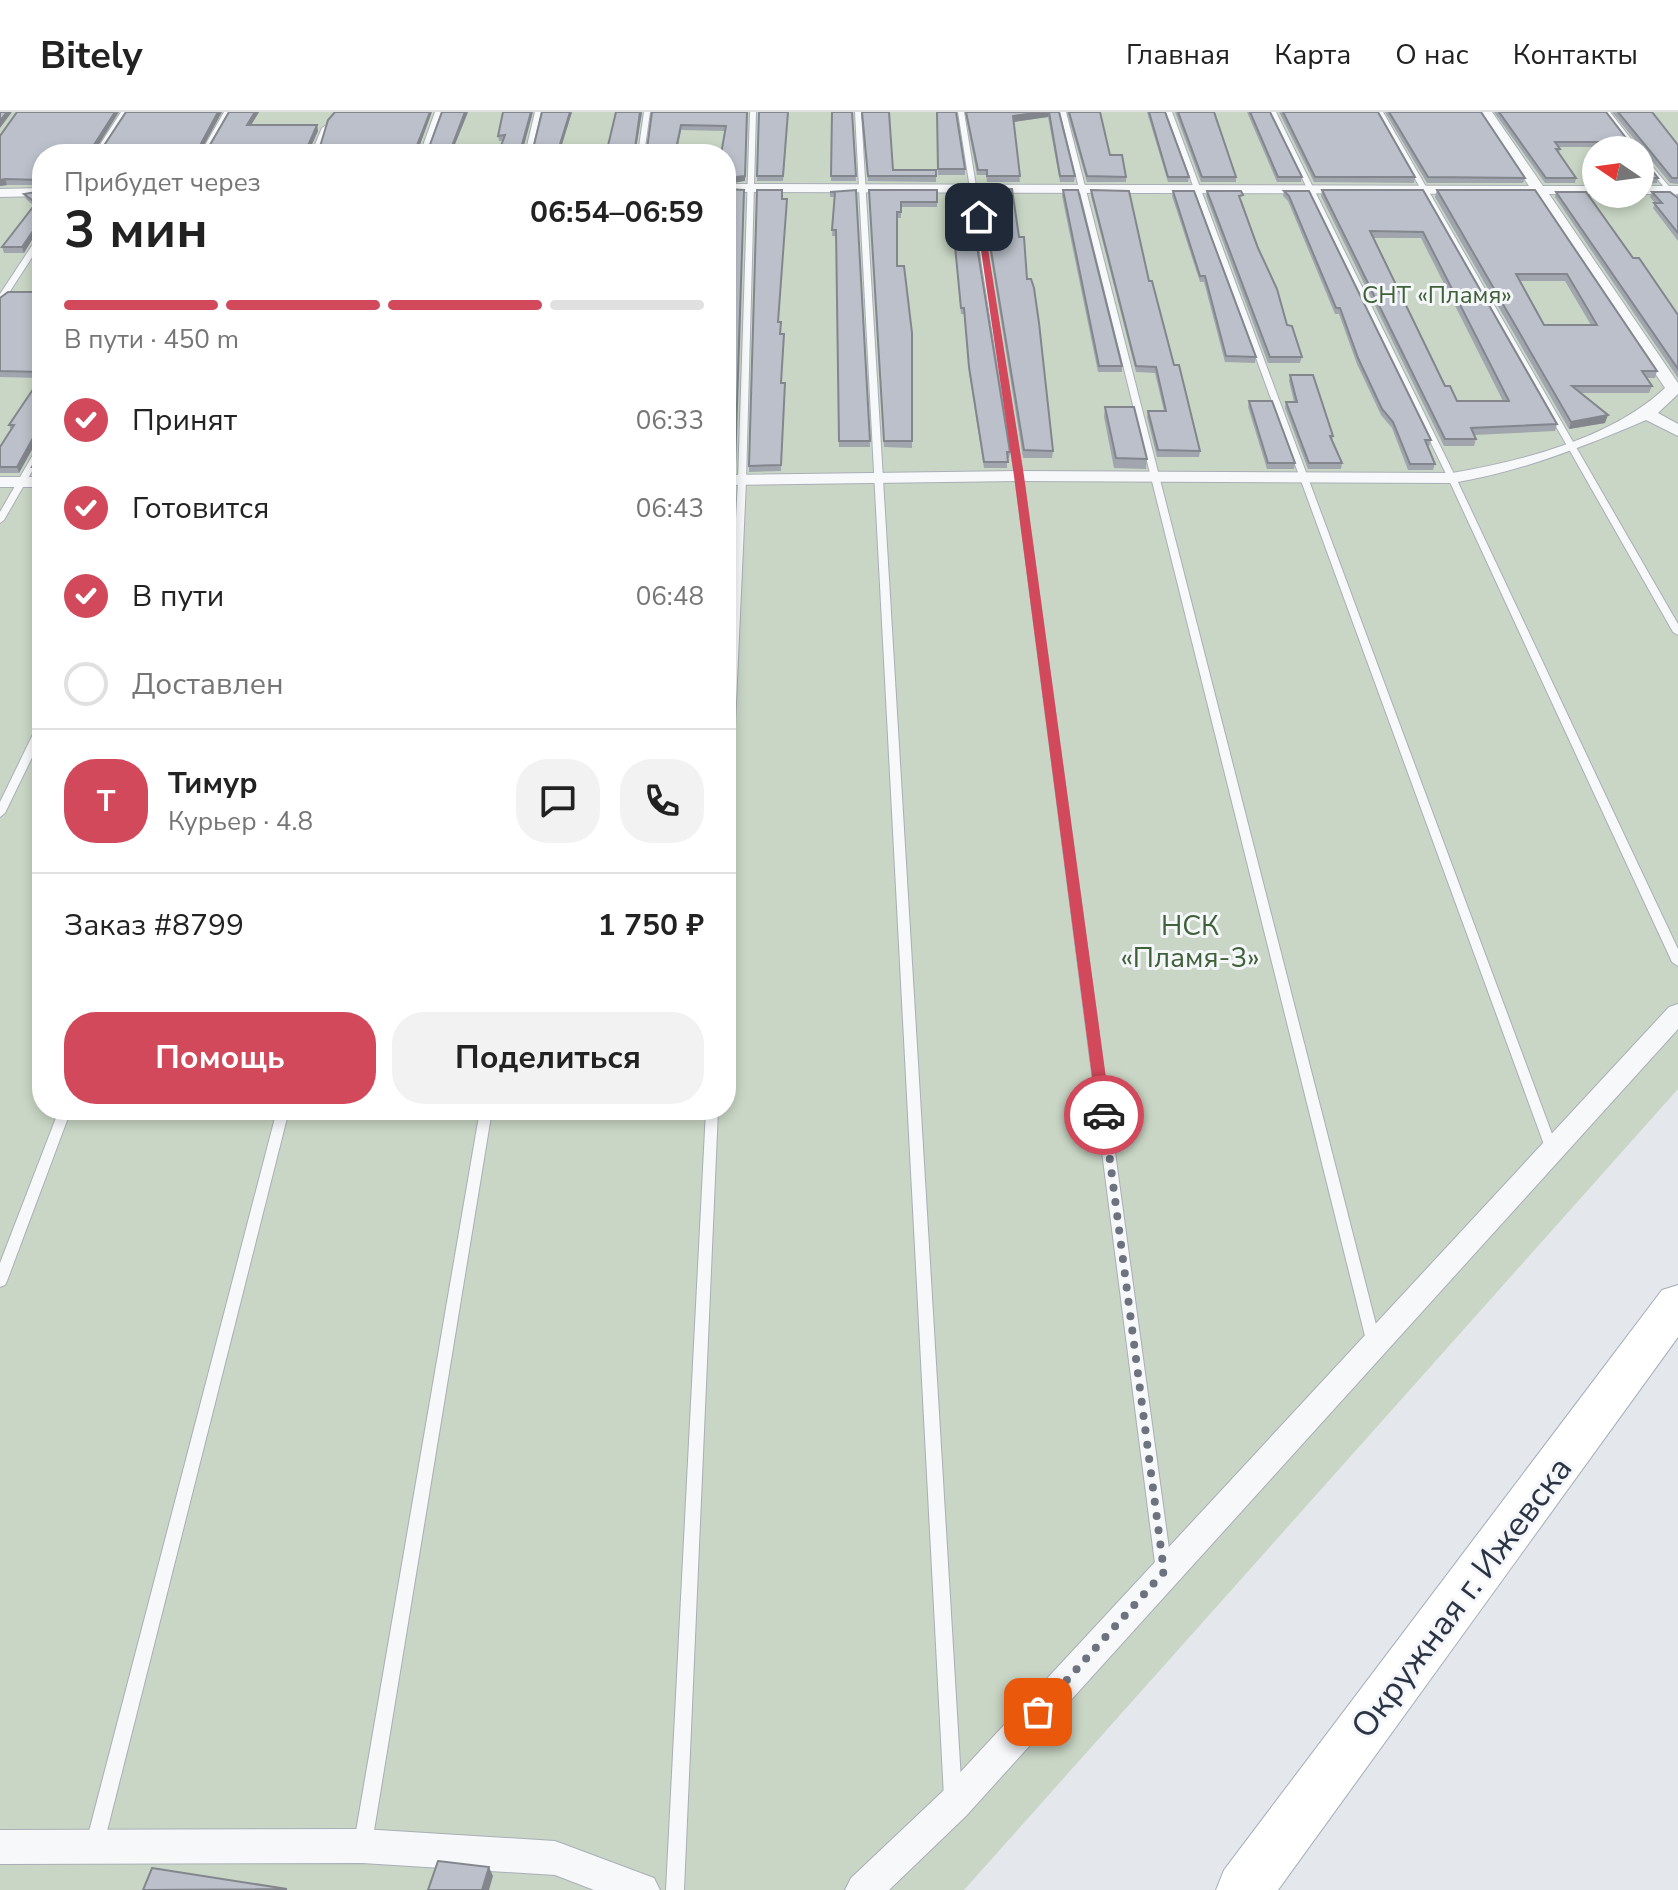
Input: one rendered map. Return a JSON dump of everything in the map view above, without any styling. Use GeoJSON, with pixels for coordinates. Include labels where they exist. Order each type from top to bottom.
{"type":"FeatureCollection","features":[{"type":"Feature","properties":{"kind":"main road","name":"Окружная г. Ижевска"},"geometry":{"type":"LineString","coordinates":[[1244,1890],[1678,1303]]}},
{"type":"Feature","properties":{"kind":"street"},"geometry":{"type":"LineString","coordinates":[[736,480],[1019,476],[1452,478],[1487,472],[1571,446],[1647,414],[1674,389],[1486,112]]}},
{"type":"Feature","properties":{"kind":"street"},"geometry":{"type":"LineString","coordinates":[[736,188],[1582,190]]}},
{"type":"Feature","properties":{"kind":"street"},"geometry":{"type":"LineString","coordinates":[[0,193],[32,192]]}},
{"type":"Feature","properties":{"kind":"street"},"geometry":{"type":"LineString","coordinates":[[1654,192],[1675,194]]}},
{"type":"Feature","properties":{"kind":"street"},"geometry":{"type":"LineString","coordinates":[[1647,414],[1678,431]]}},
{"type":"Feature","properties":{"kind":"street"},"geometry":{"type":"LineString","coordinates":[[0,482],[32,482]]}},
{"type":"Feature","properties":{"kind":"street"},"geometry":{"type":"LineString","coordinates":[[863,1890],[954,1804],[1678,1013]]}},
{"type":"Feature","properties":{"kind":"street"},"geometry":{"type":"LineString","coordinates":[[0,1847],[362,1846],[555,1858],[642,1890]]}},
{"type":"Feature","properties":{"kind":"lane"},"geometry":{"type":"LineString","coordinates":[[103,144],[124,112]]}},
{"type":"Feature","properties":{"kind":"lane"},"geometry":{"type":"LineString","coordinates":[[209,144],[227,112]]}},
{"type":"Feature","properties":{"kind":"lane"},"geometry":{"type":"LineString","coordinates":[[427,144],[438,112]]}},
{"type":"Feature","properties":{"kind":"lane"},"geometry":{"type":"LineString","coordinates":[[530,144],[538,112]]}},
{"type":"Feature","properties":{"kind":"lane"},"geometry":{"type":"LineString","coordinates":[[642,144],[647,112]]}},
{"type":"Feature","properties":{"kind":"lane"},"geometry":{"type":"LineString","coordinates":[[736,441],[753,112]]}},
{"type":"Feature","properties":{"kind":"lane"},"geometry":{"type":"LineString","coordinates":[[858,112],[954,1804]]}},
{"type":"Feature","properties":{"kind":"lane"},"geometry":{"type":"LineString","coordinates":[[961,112],[1019,476],[1164,1572]]}},
{"type":"Feature","properties":{"kind":"lane"},"geometry":{"type":"LineString","coordinates":[[1063,112],[1158,477],[1374,1344]]}},
{"type":"Feature","properties":{"kind":"lane"},"geometry":{"type":"LineString","coordinates":[[1169,112],[1552,1150]]}},
{"type":"Feature","properties":{"kind":"lane"},"geometry":{"type":"LineString","coordinates":[[1273,112],[1452,478],[1678,962]]}},
{"type":"Feature","properties":{"kind":"lane"},"geometry":{"type":"LineString","coordinates":[[1380,112],[1678,632]]}},
{"type":"Feature","properties":{"kind":"lane"},"geometry":{"type":"LineString","coordinates":[[1607,112],[1626,136]]}},
{"type":"Feature","properties":{"kind":"lane"},"geometry":{"type":"LineString","coordinates":[[318,144],[325,128]]}},
{"type":"Feature","properties":{"kind":"lane"},"geometry":{"type":"LineString","coordinates":[[1654,170],[1675,194]]}},
{"type":"Feature","properties":{"kind":"lane"},"geometry":{"type":"LineString","coordinates":[[0,300],[32,252]]}},
{"type":"Feature","properties":{"kind":"lane"},"geometry":{"type":"LineString","coordinates":[[0,520],[32,464]]}},
{"type":"Feature","properties":{"kind":"lane"},"geometry":{"type":"LineString","coordinates":[[0,813],[32,747]]}},
{"type":"Feature","properties":{"kind":"lane"},"geometry":{"type":"LineString","coordinates":[[0,1281],[61,1120]]}},
{"type":"Feature","properties":{"kind":"lane"},"geometry":{"type":"LineString","coordinates":[[94,1847],[280,1120]]}},
{"type":"Feature","properties":{"kind":"lane"},"geometry":{"type":"LineString","coordinates":[[362,1846],[484,1120]]}},
{"type":"Feature","properties":{"kind":"lane"},"geometry":{"type":"LineString","coordinates":[[675,1890],[712,1120]]}},
{"type":"Feature","properties":{"kind":"green space","name":"НСК «Пламя-3»"},"geometry":{"type":"Polygon","coordinates":[[[0,112],[1678,112],[1678,1089],[964,1890],[0,1890],[0,112]]]}},
{"type":"Feature","properties":{"kind":"building"},"geometry":{"type":"Polygon","coordinates":[[[17,112],[115,112],[94,144],[32,144],[32,180],[0,180],[0,136],[17,112]]]}},
{"type":"Feature","properties":{"kind":"building"},"geometry":{"type":"Polygon","coordinates":[[[126,112],[218,112],[201,144],[105,144],[126,112]]]}},
{"type":"Feature","properties":{"kind":"building"},"geometry":{"type":"Polygon","coordinates":[[[229,112],[255,112],[247,125],[317,125],[309,144],[210,144],[229,112]]]}},
{"type":"Feature","properties":{"kind":"building"},"geometry":{"type":"Polygon","coordinates":[[[335,112],[430,112],[418,144],[321,144],[328,120],[335,112]]]}},
{"type":"Feature","properties":{"kind":"building"},"geometry":{"type":"Polygon","coordinates":[[[442,112],[465,112],[453,144],[430,144],[442,112]]]}},
{"type":"Feature","properties":{"kind":"building"},"geometry":{"type":"Polygon","coordinates":[[[503,112],[531,112],[522,144],[502,144],[505,135],[498,136],[503,112]]]}},
{"type":"Feature","properties":{"kind":"building"},"geometry":{"type":"Polygon","coordinates":[[[542,112],[570,112],[560,144],[534,144],[542,112]]]}},
{"type":"Feature","properties":{"kind":"building"},"geometry":{"type":"Polygon","coordinates":[[[616,112],[640,112],[636,144],[608,144],[616,112]]]}},
{"type":"Feature","properties":{"kind":"building"},"geometry":{"type":"Polygon","coordinates":[[[652,112],[747,112],[745,176],[736,177],[736,144],[723,144],[726,126],[681,125],[677,144],[648,144],[652,112]]]}},
{"type":"Feature","properties":{"kind":"building"},"geometry":{"type":"Polygon","coordinates":[[[759,112],[788,112],[783,176],[757,176],[759,112]]]}},
{"type":"Feature","properties":{"kind":"building"},"geometry":{"type":"Polygon","coordinates":[[[832,112],[852,112],[856,176],[831,176],[832,112]]]}},
{"type":"Feature","properties":{"kind":"building"},"geometry":{"type":"Polygon","coordinates":[[[862,112],[889,112],[893,170],[936,170],[936,176],[868,176],[862,112]]]}},
{"type":"Feature","properties":{"kind":"building"},"geometry":{"type":"Polygon","coordinates":[[[937,112],[956,112],[965,169],[938,169],[937,112]]]}},
{"type":"Feature","properties":{"kind":"building"},"geometry":{"type":"Polygon","coordinates":[[[966,112],[1044,112],[1013,116],[1020,176],[987,176],[987,170],[978,170],[966,112]]]}},
{"type":"Feature","properties":{"kind":"building"},"geometry":{"type":"Polygon","coordinates":[[[1049,112],[1059,112],[1075,176],[1060,176],[1049,112]]]}},
{"type":"Feature","properties":{"kind":"building"},"geometry":{"type":"Polygon","coordinates":[[[1069,112],[1100,112],[1110,155],[1122,155],[1126,177],[1087,176],[1069,112]]]}},
{"type":"Feature","properties":{"kind":"building"},"geometry":{"type":"Polygon","coordinates":[[[1149,112],[1165,112],[1189,177],[1168,177],[1149,112]]]}},
{"type":"Feature","properties":{"kind":"building"},"geometry":{"type":"Polygon","coordinates":[[[1178,112],[1214,112],[1236,177],[1202,177],[1178,112]]]}},
{"type":"Feature","properties":{"kind":"building"},"geometry":{"type":"Polygon","coordinates":[[[1250,112],[1270,112],[1302,177],[1278,177],[1250,112]]]}},
{"type":"Feature","properties":{"kind":"building"},"geometry":{"type":"Polygon","coordinates":[[[1283,112],[1378,112],[1415,177],[1315,177],[1283,112]]]}},
{"type":"Feature","properties":{"kind":"building"},"geometry":{"type":"Polygon","coordinates":[[[1389,112],[1481,112],[1525,178],[1428,177],[1389,112]]]}},
{"type":"Feature","properties":{"kind":"building"},"geometry":{"type":"Polygon","coordinates":[[[1499,112],[1606,112],[1625,136],[1582,136],[1582,142],[1555,142],[1560,149],[1556,149],[1576,178],[1546,178],[1499,112]]]}},
{"type":"Feature","properties":{"kind":"building"},"geometry":{"type":"Polygon","coordinates":[[[1618,112],[1652,112],[1678,145],[1678,178],[1672,178],[1654,156],[1654,136],[1638,136],[1618,112]]]}},
{"type":"Feature","properties":{"kind":"building"},"geometry":{"type":"Polygon","coordinates":[[[988,189],[1012,189],[1019,237],[1024,237],[1027,279],[1031,279],[1034,288],[1039,323],[1053,451],[1024,450],[985,214],[989,214],[988,189]]]}},
{"type":"Feature","properties":{"kind":"building"},"geometry":{"type":"Polygon","coordinates":[[[736,190],[744,190],[736,435],[736,190]]]}},
{"type":"Feature","properties":{"kind":"building"},"geometry":{"type":"Polygon","coordinates":[[[757,190],[782,190],[782,199],[787,199],[778,322],[781,322],[780,334],[784,334],[781,383],[785,383],[781,465],[749,466],[757,190]]]}},
{"type":"Feature","properties":{"kind":"building"},"geometry":{"type":"Polygon","coordinates":[[[856,190],[870,441],[839,441],[836,230],[832,230],[835,192],[830,192],[856,190]]]}},
{"type":"Feature","properties":{"kind":"building"},"geometry":{"type":"Polygon","coordinates":[[[869,190],[937,190],[937,202],[901,202],[901,212],[897,212],[897,266],[904,266],[912,333],[912,441],[884,441],[869,190]]]}},
{"type":"Feature","properties":{"kind":"building"},"geometry":{"type":"Polygon","coordinates":[[[1063,190],[1078,190],[1122,366],[1099,366],[1063,190]]]}},
{"type":"Feature","properties":{"kind":"building"},"geometry":{"type":"Polygon","coordinates":[[[1091,190],[1129,191],[1149,281],[1152,281],[1174,365],[1179,365],[1200,451],[1158,450],[1148,411],[1166,411],[1156,367],[1136,366],[1091,190]]]}},
{"type":"Feature","properties":{"kind":"building"},"geometry":{"type":"Polygon","coordinates":[[[1322,190],[1423,190],[1557,424],[1471,428],[1476,439],[1445,439],[1322,190]],[[1370,231],[1445,386],[1450,386],[1457,401],[1509,401],[1423,232],[1370,231]]]}},
{"type":"Feature","properties":{"kind":"building"},"geometry":{"type":"Polygon","coordinates":[[[1437,190],[1535,190],[1657,371],[1642,371],[1652,386],[1572,386],[1608,415],[1571,422],[1437,190]],[[1516,274],[1544,325],[1597,325],[1567,274],[1516,274]]]}},
{"type":"Feature","properties":{"kind":"building"},"geometry":{"type":"Polygon","coordinates":[[[1173,191],[1194,191],[1256,357],[1226,356],[1205,276],[1200,276],[1173,191]]]}},
{"type":"Feature","properties":{"kind":"building"},"geometry":{"type":"Polygon","coordinates":[[[1207,191],[1241,191],[1243,195],[1239,196],[1258,248],[1302,357],[1270,357],[1207,191]]]}},
{"type":"Feature","properties":{"kind":"building"},"geometry":{"type":"Polygon","coordinates":[[[1284,191],[1309,191],[1431,440],[1425,440],[1435,464],[1410,464],[1393,422],[1382,409],[1358,358],[1340,308],[1336,308],[1289,196],[1284,191]]]}},
{"type":"Feature","properties":{"kind":"building"},"geometry":{"type":"Polygon","coordinates":[[[1556,192],[1582,192],[1582,208],[1597,208],[1633,258],[1639,258],[1678,315],[1678,369],[1556,192]]]}},
{"type":"Feature","properties":{"kind":"building"},"geometry":{"type":"Polygon","coordinates":[[[1654,192],[1670,192],[1678,198],[1678,233],[1654,203],[1662,203],[1654,192]]]}},
{"type":"Feature","properties":{"kind":"building"},"geometry":{"type":"Polygon","coordinates":[[[32,208],[32,232],[22,247],[2,247],[32,208]]]}},
{"type":"Feature","properties":{"kind":"building"},"geometry":{"type":"Polygon","coordinates":[[[952,215],[972,215],[1010,452],[1007,452],[1008,462],[984,462],[969,367],[964,308],[961,308],[952,215]]]}},
{"type":"Feature","properties":{"kind":"building"},"geometry":{"type":"Polygon","coordinates":[[[8,292],[32,292],[32,372],[0,371],[0,298],[8,292]]]}},
{"type":"Feature","properties":{"kind":"building"},"geometry":{"type":"Polygon","coordinates":[[[1290,375],[1313,375],[1333,436],[1330,436],[1342,463],[1309,463],[1286,402],[1297,402],[1290,375]]]}},
{"type":"Feature","properties":{"kind":"building"},"geometry":{"type":"Polygon","coordinates":[[[32,391],[32,440],[17,467],[0,467],[0,447],[14,425],[9,425],[32,391]]]}},
{"type":"Feature","properties":{"kind":"building"},"geometry":{"type":"Polygon","coordinates":[[[1249,401],[1272,401],[1295,463],[1268,463],[1249,401]]]}},
{"type":"Feature","properties":{"kind":"building"},"geometry":{"type":"Polygon","coordinates":[[[1105,407],[1134,407],[1147,459],[1116,458],[1105,407]]]}},
{"type":"Feature","properties":{"kind":"building"},"geometry":{"type":"Polygon","coordinates":[[[438,1861],[489,1867],[482,1890],[428,1890],[438,1861]]]}},
{"type":"Feature","properties":{"kind":"building"},"geometry":{"type":"Polygon","coordinates":[[[152,1868],[287,1889],[143,1890],[152,1868]]]}},
{"type":"Feature","properties":{"kind":"way so far"},"geometry":{"type":"LineString","coordinates":[[1038,1712],[1164,1572],[1104,1115]]}},
{"type":"Feature","properties":{"kind":"route"},"geometry":{"type":"LineString","coordinates":[[979,217],[1019,476],[1104,1115]]}},
{"type":"Feature","properties":{"kind":"park label","name":"СНТ «Пламя»"},"geometry":{"type":"Point","coordinates":[1437,295]}}]}
